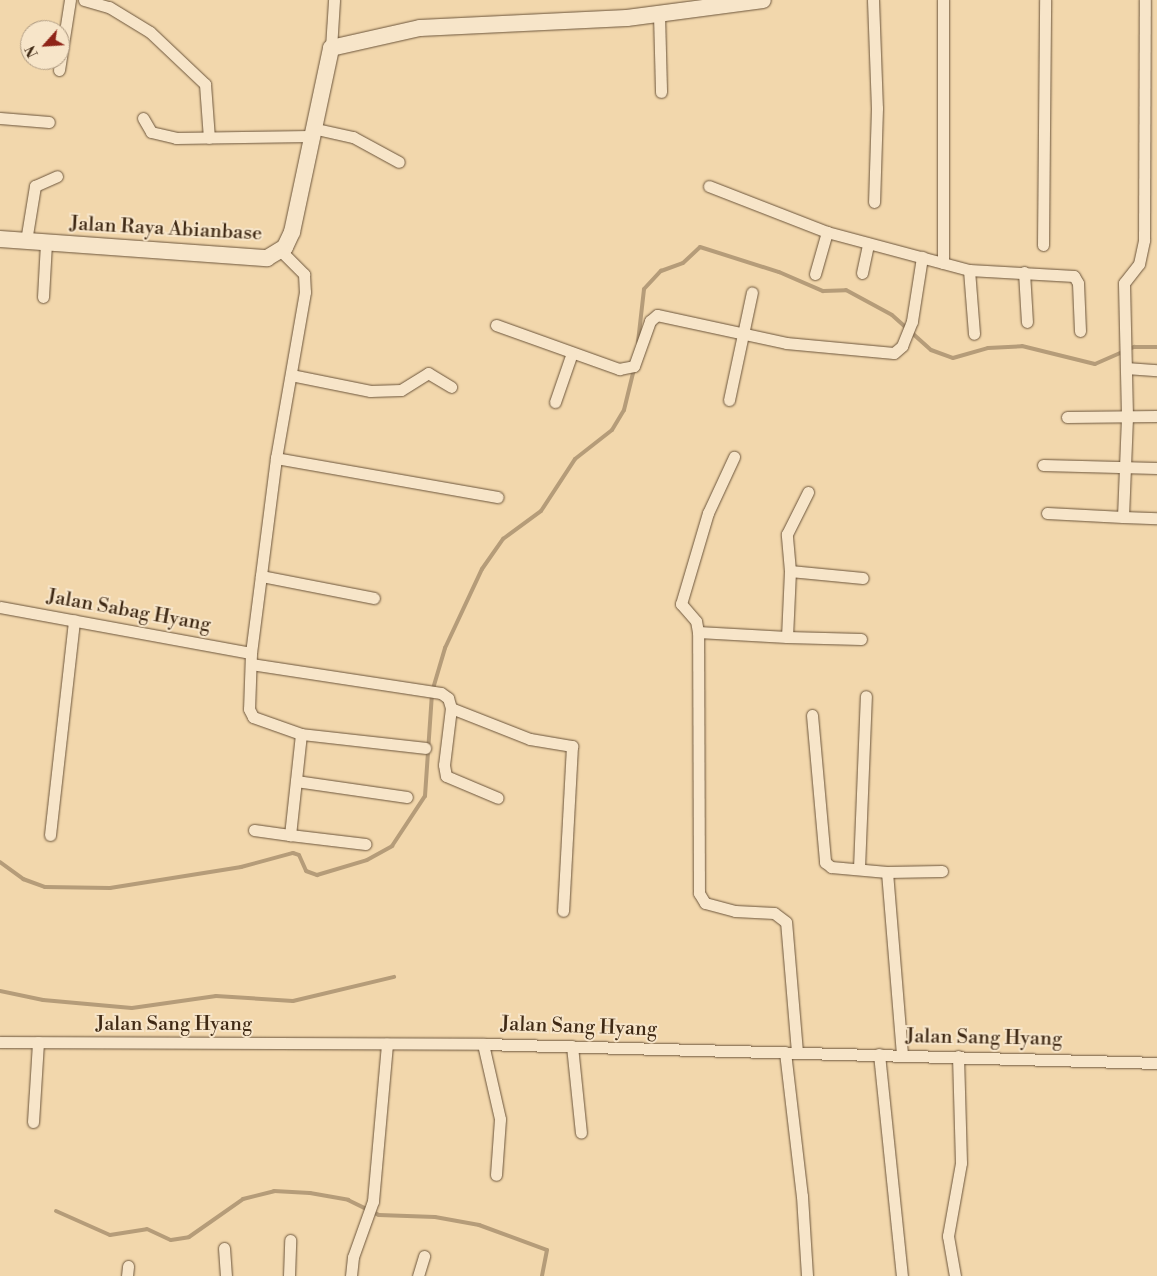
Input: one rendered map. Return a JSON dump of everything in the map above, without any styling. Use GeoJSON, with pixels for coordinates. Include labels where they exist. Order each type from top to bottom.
{"type":"FeatureCollection","features":[{"type":"Feature","properties":{"kind":"main road"},"geometry":{"type":"LineString","coordinates":[[331,48],[379,35],[456,24],[532,25],[659,14],[731,2],[763,0]]}},
{"type":"Feature","properties":{"kind":"main road","name":"Jalan Raya Abianbase"},"geometry":{"type":"LineString","coordinates":[[0,239],[247,258],[267,258],[281,250],[292,232],[311,132],[331,48]]}},
{"type":"Feature","properties":{"kind":"street"},"geometry":{"type":"LineString","coordinates":[[67,20],[70,0]]}},
{"type":"Feature","properties":{"kind":"street"},"geometry":{"type":"LineString","coordinates":[[84,0],[109,7],[150,32],[205,84],[210,138]]}},
{"type":"Feature","properties":{"kind":"street"},"geometry":{"type":"LineString","coordinates":[[331,48],[334,0]]}},
{"type":"Feature","properties":{"kind":"street"},"geometry":{"type":"LineString","coordinates":[[873,0],[877,108],[874,202]]}},
{"type":"Feature","properties":{"kind":"street"},"geometry":{"type":"LineString","coordinates":[[943,0],[943,263]]}},
{"type":"Feature","properties":{"kind":"street"},"geometry":{"type":"LineString","coordinates":[[1043,245],[1045,0]]}},
{"type":"Feature","properties":{"kind":"street"},"geometry":{"type":"LineString","coordinates":[[1123,517],[1126,467],[1124,283],[1139,264],[1144,240],[1145,0]]}},
{"type":"Feature","properties":{"kind":"street"},"geometry":{"type":"LineString","coordinates":[[659,14],[661,92]]}},
{"type":"Feature","properties":{"kind":"street"},"geometry":{"type":"LineString","coordinates":[[0,118],[49,122]]}},
{"type":"Feature","properties":{"kind":"street"},"geometry":{"type":"LineString","coordinates":[[143,118],[151,132],[161,136],[210,138],[311,132],[353,137],[399,162]]}},
{"type":"Feature","properties":{"kind":"street"},"geometry":{"type":"LineString","coordinates":[[26,241],[35,186],[57,176]]}},
{"type":"Feature","properties":{"kind":"street"},"geometry":{"type":"LineString","coordinates":[[709,186],[827,232],[969,270],[1024,272],[1077,279],[1080,331]]}},
{"type":"Feature","properties":{"kind":"street"},"geometry":{"type":"LineString","coordinates":[[815,274],[827,232]]}},
{"type":"Feature","properties":{"kind":"street"},"geometry":{"type":"LineString","coordinates":[[43,297],[46,243]]}},
{"type":"Feature","properties":{"kind":"street"},"geometry":{"type":"LineString","coordinates":[[862,273],[868,244]]}},
{"type":"Feature","properties":{"kind":"street"},"geometry":{"type":"LineString","coordinates":[[281,250],[306,278],[292,375],[276,458],[261,576],[251,658],[251,714],[301,734],[425,748]]}},
{"type":"Feature","properties":{"kind":"street"},"geometry":{"type":"LineString","coordinates":[[496,325],[619,369],[634,366],[650,321],[657,315],[786,343],[861,348],[883,354],[898,351],[907,335],[912,321],[922,257]]}},
{"type":"Feature","properties":{"kind":"street"},"geometry":{"type":"LineString","coordinates":[[969,270],[974,334]]}},
{"type":"Feature","properties":{"kind":"street"},"geometry":{"type":"LineString","coordinates":[[1024,272],[1026,322]]}},
{"type":"Feature","properties":{"kind":"street"},"geometry":{"type":"LineString","coordinates":[[729,400],[752,292]]}},
{"type":"Feature","properties":{"kind":"street"},"geometry":{"type":"LineString","coordinates":[[555,402],[572,353]]}},
{"type":"Feature","properties":{"kind":"street"},"geometry":{"type":"LineString","coordinates":[[1126,365],[1157,370]]}},
{"type":"Feature","properties":{"kind":"street"},"geometry":{"type":"LineString","coordinates":[[292,375],[370,391],[401,390],[428,374],[451,387]]}},
{"type":"Feature","properties":{"kind":"street"},"geometry":{"type":"LineString","coordinates":[[1067,417],[1157,416]]}},
{"type":"Feature","properties":{"kind":"street"},"geometry":{"type":"LineString","coordinates":[[734,457],[708,513],[681,604],[696,621],[698,632],[699,893],[705,903],[735,911],[774,913],[786,922],[797,1052]]}},
{"type":"Feature","properties":{"kind":"street"},"geometry":{"type":"LineString","coordinates":[[276,458],[498,498]]}},
{"type":"Feature","properties":{"kind":"street"},"geometry":{"type":"LineString","coordinates":[[1043,464],[1157,468]]}},
{"type":"Feature","properties":{"kind":"street"},"geometry":{"type":"LineString","coordinates":[[787,637],[790,571],[787,534],[808,492]]}},
{"type":"Feature","properties":{"kind":"street"},"geometry":{"type":"LineString","coordinates":[[1047,513],[1157,518]]}},
{"type":"Feature","properties":{"kind":"street"},"geometry":{"type":"LineString","coordinates":[[790,571],[863,578]]}},
{"type":"Feature","properties":{"kind":"street"},"geometry":{"type":"LineString","coordinates":[[261,576],[374,598]]}},
{"type":"Feature","properties":{"kind":"street","name":"Jalan Sabag Hyang"},"geometry":{"type":"LineString","coordinates":[[0,607],[74,620],[251,658],[441,693],[448,698],[451,708]]}},
{"type":"Feature","properties":{"kind":"street"},"geometry":{"type":"LineString","coordinates":[[50,835],[74,620]]}},
{"type":"Feature","properties":{"kind":"street"},"geometry":{"type":"LineString","coordinates":[[698,632],[861,639]]}},
{"type":"Feature","properties":{"kind":"street"},"geometry":{"type":"LineString","coordinates":[[859,868],[866,696]]}},
{"type":"Feature","properties":{"kind":"street"},"geometry":{"type":"LineString","coordinates":[[498,798],[446,776],[444,765],[451,708],[530,739],[572,746],[563,911]]}},
{"type":"Feature","properties":{"kind":"street"},"geometry":{"type":"LineString","coordinates":[[812,715],[825,862],[831,867],[887,872],[942,871]]}},
{"type":"Feature","properties":{"kind":"street"},"geometry":{"type":"LineString","coordinates":[[290,835],[301,734]]}},
{"type":"Feature","properties":{"kind":"street"},"geometry":{"type":"LineString","coordinates":[[296,781],[407,797]]}},
{"type":"Feature","properties":{"kind":"street"},"geometry":{"type":"LineString","coordinates":[[254,830],[365,844]]}},
{"type":"Feature","properties":{"kind":"street"},"geometry":{"type":"LineString","coordinates":[[887,872],[902,1055]]}},
{"type":"Feature","properties":{"kind":"street","name":"Jalan Sang Hyang"},"geometry":{"type":"LineString","coordinates":[[0,1042],[483,1044],[1157,1063]]}},
{"type":"Feature","properties":{"kind":"street"},"geometry":{"type":"LineString","coordinates":[[33,1122],[38,1042]]}},
{"type":"Feature","properties":{"kind":"street"},"geometry":{"type":"LineString","coordinates":[[351,1276],[352,1257],[373,1201],[387,1044]]}},
{"type":"Feature","properties":{"kind":"street"},"geometry":{"type":"LineString","coordinates":[[483,1044],[500,1119],[496,1175]]}},
{"type":"Feature","properties":{"kind":"street"},"geometry":{"type":"LineString","coordinates":[[572,1046],[581,1133]]}},
{"type":"Feature","properties":{"kind":"street"},"geometry":{"type":"LineString","coordinates":[[785,1052],[802,1196],[806,1276]]}},
{"type":"Feature","properties":{"kind":"street"},"geometry":{"type":"LineString","coordinates":[[879,1054],[902,1276]]}},
{"type":"Feature","properties":{"kind":"street"},"geometry":{"type":"LineString","coordinates":[[954,1276],[948,1236],[961,1163],[958,1056]]}},
{"type":"Feature","properties":{"kind":"street"},"geometry":{"type":"LineString","coordinates":[[289,1276],[290,1240]]}},
{"type":"Feature","properties":{"kind":"street"},"geometry":{"type":"LineString","coordinates":[[224,1248],[226,1276]]}},
{"type":"Feature","properties":{"kind":"street"},"geometry":{"type":"LineString","coordinates":[[418,1276],[424,1256]]}},
{"type":"Feature","properties":{"kind":"waterway"},"geometry":{"type":"LineString","coordinates":[[638,342],[644,289],[661,271],[683,263],[700,247],[779,272],[823,291],[846,290],[892,315],[931,350],[953,358],[988,348],[1022,346],[1095,364],[1134,347],[1157,347]]}},
{"type":"Feature","properties":{"kind":"waterway"},"geometry":{"type":"LineString","coordinates":[[0,862],[23,879],[45,887],[110,888],[241,867],[293,853],[299,855],[306,871],[317,875],[367,860],[392,846],[425,796],[432,692],[445,648],[482,569],[503,539],[541,511],[575,459],[612,430],[624,410],[634,369]]}},
{"type":"Feature","properties":{"kind":"waterway"},"geometry":{"type":"LineString","coordinates":[[0,991],[43,1000],[132,1008],[216,996],[293,1001],[394,977]]}},
{"type":"Feature","properties":{"kind":"waterway"},"geometry":{"type":"LineString","coordinates":[[56,1211],[110,1235],[147,1229],[171,1240],[189,1237],[243,1199],[274,1191],[310,1193],[348,1200],[379,1215],[435,1217],[479,1225],[547,1250],[542,1276]]}}]}
